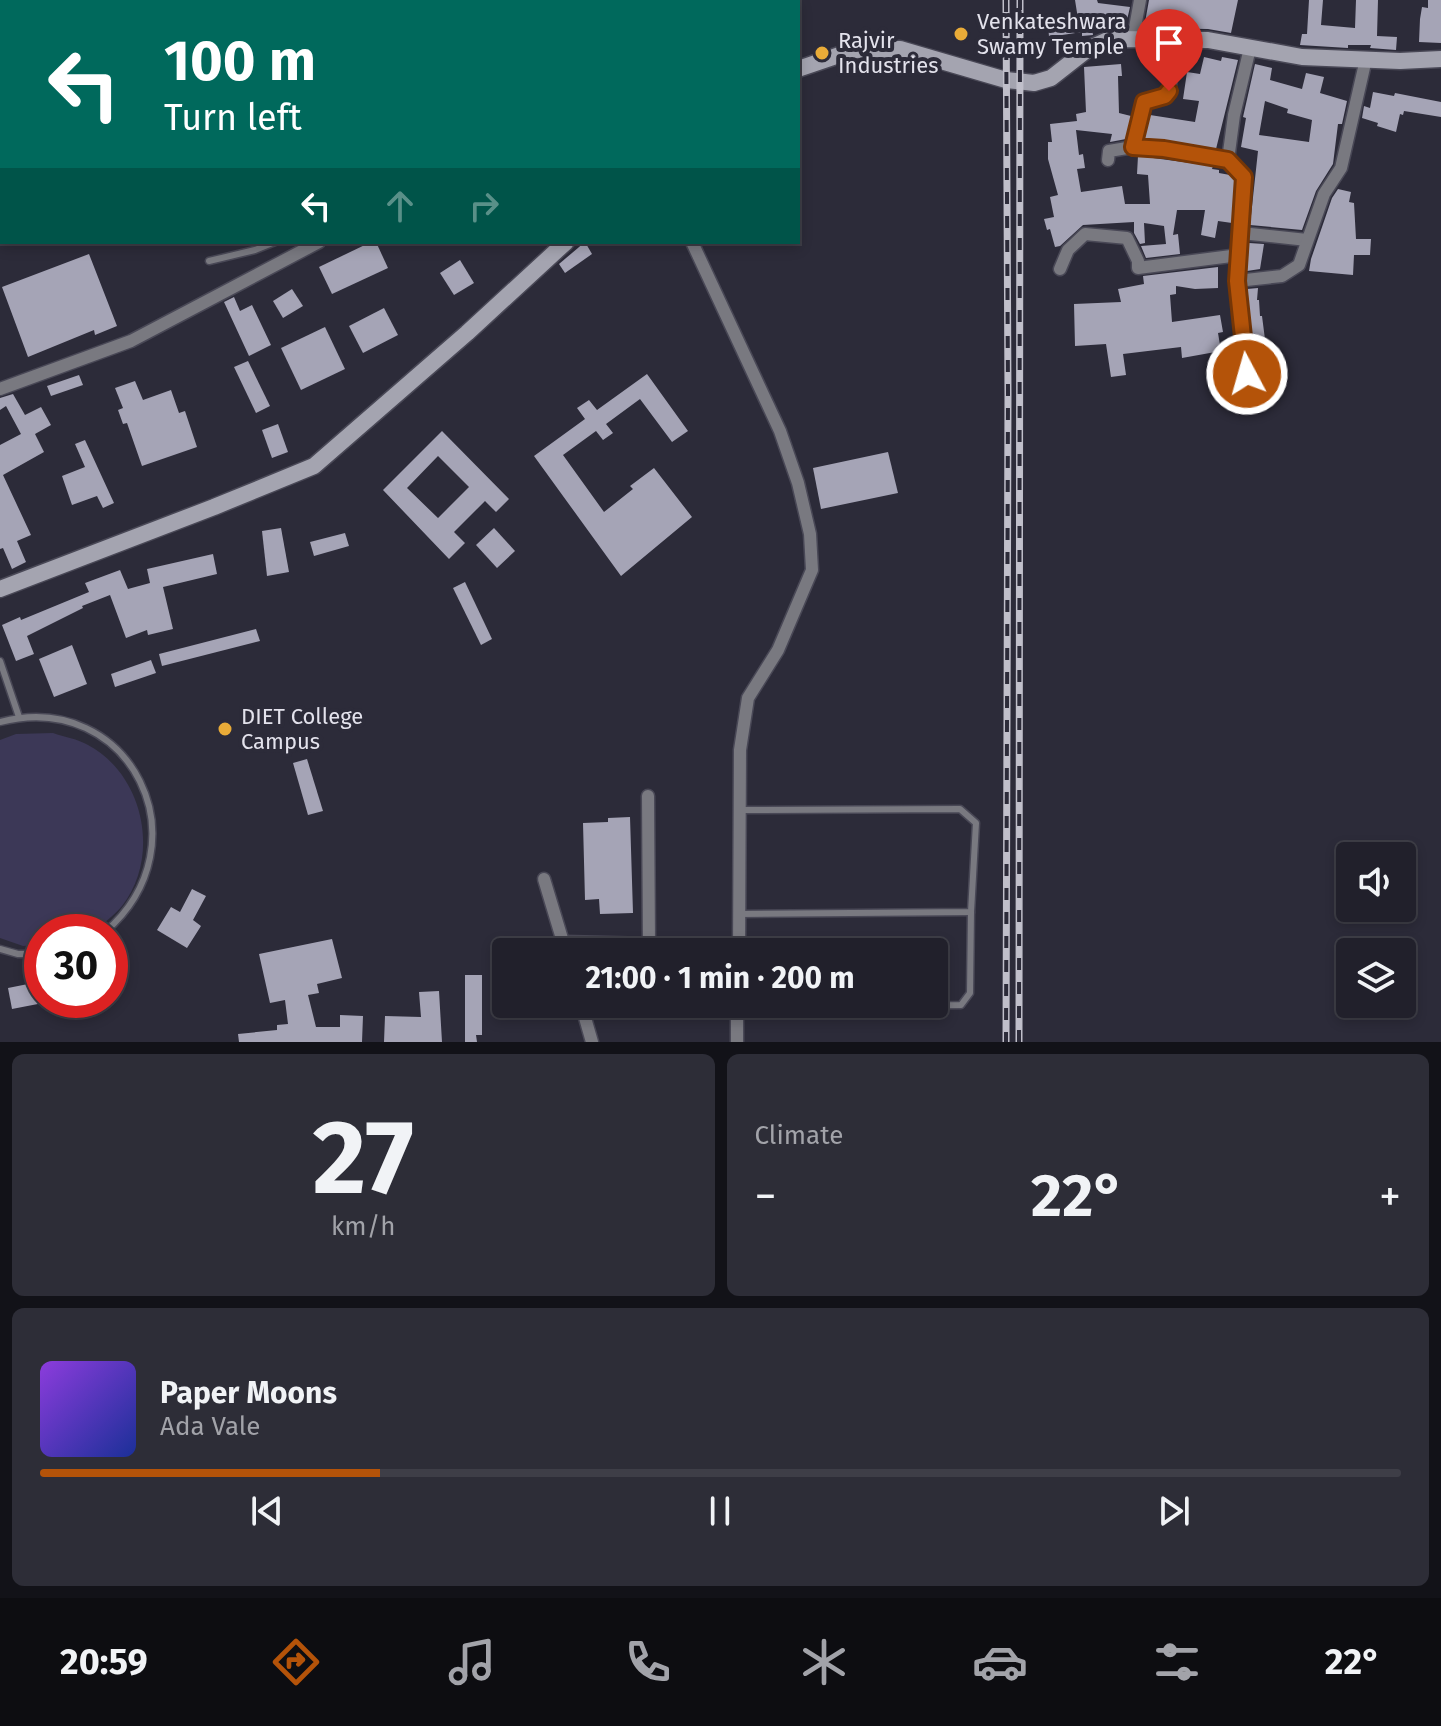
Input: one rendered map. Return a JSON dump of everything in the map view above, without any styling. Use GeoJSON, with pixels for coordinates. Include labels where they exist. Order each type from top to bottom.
{"type":"FeatureCollection","features":[{"type":"Feature","properties":{"kind":"street"},"geometry":{"type":"LineString","coordinates":[[1133,39],[1140,0]]}},
{"type":"Feature","properties":{"kind":"street"},"geometry":{"type":"LineString","coordinates":[[800,68],[854,50],[900,49],[1006,80],[1034,83],[1051,78],[1088,49],[1110,39],[1208,40],[1302,57],[1400,61],[1441,59]]}},
{"type":"Feature","properties":{"kind":"street"},"geometry":{"type":"LineString","coordinates":[[1133,147],[1144,102],[1165,96],[1169,91],[1178,40]]}},
{"type":"Feature","properties":{"kind":"street"},"geometry":{"type":"LineString","coordinates":[[1228,160],[1234,115],[1250,48]]}},
{"type":"Feature","properties":{"kind":"street"},"geometry":{"type":"LineString","coordinates":[[1237,281],[1282,276],[1299,265],[1324,194],[1341,168],[1366,59]]}},
{"type":"Feature","properties":{"kind":"street"},"geometry":{"type":"LineString","coordinates":[[1108,160],[1109,151],[1133,147],[1164,149],[1228,160],[1244,177],[1237,281],[1247,374]]}},
{"type":"Feature","properties":{"kind":"street"},"geometry":{"type":"LineString","coordinates":[[1241,233],[1307,240]]}},
{"type":"Feature","properties":{"kind":"street"},"geometry":{"type":"LineString","coordinates":[[1060,269],[1068,250],[1085,234],[1127,238],[1138,261],[1138,268],[1239,255]]}},
{"type":"Feature","properties":{"kind":"street"},"geometry":{"type":"LineString","coordinates":[[0,389],[131,341],[315,244]]}},
{"type":"Feature","properties":{"kind":"street"},"geometry":{"type":"LineString","coordinates":[[0,589],[314,466],[564,244]]}},
{"type":"Feature","properties":{"kind":"street"},"geometry":{"type":"LineString","coordinates":[[693,244],[780,431],[798,483],[810,534],[812,570],[778,650],[748,698],[740,750],[739,938]]}},
{"type":"Feature","properties":{"kind":"street"},"geometry":{"type":"LineString","coordinates":[[648,796],[649,938]]}},
{"type":"Feature","properties":{"kind":"street"},"geometry":{"type":"LineString","coordinates":[[544,879],[561,938]]}},
{"type":"Feature","properties":{"kind":"street"},"geometry":{"type":"LineString","coordinates":[[585,1018],[592,1042]]}},
{"type":"Feature","properties":{"kind":"street"},"geometry":{"type":"LineString","coordinates":[[737,1018],[737,1042]]}},
{"type":"Feature","properties":{"kind":"lane"},"geometry":{"type":"LineString","coordinates":[[209,261],[270,244]]}},
{"type":"Feature","properties":{"kind":"lane"},"geometry":{"type":"LineString","coordinates":[[0,661],[19,717]]}},
{"type":"Feature","properties":{"kind":"lane"},"geometry":{"type":"LineString","coordinates":[[0,722],[19,717],[51,717],[81,725],[108,741],[129,763],[145,791],[152,821],[152,852],[144,882],[123,914]]}},
{"type":"Feature","properties":{"kind":"lane"},"geometry":{"type":"LineString","coordinates":[[740,810],[960,809],[976,823],[970,993],[961,1005],[948,1005]]}},
{"type":"Feature","properties":{"kind":"lane"},"geometry":{"type":"LineString","coordinates":[[739,914],[971,912]]}},
{"type":"Feature","properties":{"kind":"lane"},"geometry":{"type":"LineString","coordinates":[[0,949],[24,954]]}},
{"type":"Feature","properties":{"kind":"shaded area"},"geometry":{"type":"Polygon","coordinates":[[[53,733],[88,745],[107,758],[134,796],[141,818],[143,841],[141,864],[134,886],[114,914],[24,914],[23,946],[0,938],[0,740],[16,734],[53,733]]]}},
{"type":"Feature","properties":{"kind":"building"},"geometry":{"type":"Polygon","coordinates":[[[1075,0],[1097,0],[1098,3],[1130,7],[1127,20],[1090,16],[1093,35],[1082,36],[1082,32],[1049,37],[1048,23],[1078,19],[1075,0]]]}},
{"type":"Feature","properties":{"kind":"building"},"geometry":{"type":"Polygon","coordinates":[[[1149,0],[1238,0],[1231,33],[1208,29],[1144,28],[1149,0]]]}},
{"type":"Feature","properties":{"kind":"building"},"geometry":{"type":"Polygon","coordinates":[[[1309,0],[1323,0],[1321,25],[1355,28],[1356,0],[1378,0],[1377,36],[1397,37],[1396,50],[1370,48],[1371,45],[1348,45],[1348,48],[1300,45],[1302,34],[1307,34],[1309,0]]]}},
{"type":"Feature","properties":{"kind":"building"},"geometry":{"type":"Polygon","coordinates":[[[1428,0],[1441,0],[1441,43],[1419,42],[1422,7],[1428,8],[1428,0]]]}},
{"type":"Feature","properties":{"kind":"building"},"geometry":{"type":"Polygon","coordinates":[[[1204,57],[1221,61],[1222,57],[1238,60],[1216,149],[1144,139],[1150,115],[1195,122],[1199,101],[1183,99],[1187,72],[1200,74],[1204,57]]]}},
{"type":"Feature","properties":{"kind":"building"},"geometry":{"type":"Polygon","coordinates":[[[1121,64],[1122,76],[1118,76],[1119,113],[1131,116],[1126,139],[1110,142],[1112,134],[1076,130],[1079,155],[1083,154],[1085,168],[1077,169],[1081,192],[1122,186],[1125,204],[1150,204],[1148,175],[1137,174],[1138,156],[1213,166],[1212,169],[1219,170],[1219,173],[1230,175],[1235,180],[1232,223],[1218,221],[1215,238],[1201,235],[1205,210],[1177,210],[1173,235],[1178,234],[1180,254],[1146,258],[1141,246],[1166,244],[1164,226],[1144,223],[1145,243],[1140,244],[1134,233],[1134,222],[1083,225],[1055,247],[1050,229],[1047,230],[1044,219],[1054,217],[1050,197],[1058,195],[1048,159],[1048,142],[1052,142],[1050,124],[1077,121],[1076,114],[1086,112],[1084,67],[1121,64]]]}},
{"type":"Feature","properties":{"kind":"building"},"geometry":{"type":"Polygon","coordinates":[[[1255,64],[1272,68],[1270,80],[1302,89],[1306,73],[1324,77],[1320,93],[1347,101],[1342,124],[1338,124],[1333,164],[1316,191],[1302,230],[1250,225],[1258,151],[1241,147],[1246,118],[1243,117],[1255,64]],[[1265,101],[1259,135],[1309,142],[1312,120],[1287,113],[1288,109],[1265,101]]]}},
{"type":"Feature","properties":{"kind":"building"},"geometry":{"type":"Polygon","coordinates":[[[1373,92],[1441,102],[1441,117],[1404,111],[1403,115],[1400,114],[1396,132],[1377,126],[1378,123],[1362,118],[1364,106],[1370,108],[1373,92]]]}},
{"type":"Feature","properties":{"kind":"building"},"geometry":{"type":"Polygon","coordinates":[[[1338,189],[1351,192],[1349,202],[1354,203],[1356,239],[1371,239],[1370,255],[1354,255],[1353,275],[1309,271],[1332,198],[1338,189]]]}},
{"type":"Feature","properties":{"kind":"building"},"geometry":{"type":"Polygon","coordinates":[[[1249,243],[1264,244],[1260,269],[1247,271],[1249,243]]]}},
{"type":"Feature","properties":{"kind":"building"},"geometry":{"type":"Polygon","coordinates":[[[367,244],[377,244],[388,268],[332,294],[319,267],[367,244]]]}},
{"type":"Feature","properties":{"kind":"building"},"geometry":{"type":"Polygon","coordinates":[[[583,244],[586,244],[592,254],[565,273],[559,264],[583,244]]]}},
{"type":"Feature","properties":{"kind":"building"},"geometry":{"type":"Polygon","coordinates":[[[89,254],[117,326],[95,335],[94,330],[28,357],[2,287],[89,254]]]}},
{"type":"Feature","properties":{"kind":"building"},"geometry":{"type":"Polygon","coordinates":[[[460,260],[474,283],[454,295],[440,273],[460,260]]]}},
{"type":"Feature","properties":{"kind":"building"},"geometry":{"type":"Polygon","coordinates":[[[1218,267],[1218,288],[1176,286],[1176,294],[1170,295],[1172,322],[1220,315],[1223,332],[1218,333],[1221,351],[1182,358],[1181,347],[1123,354],[1126,375],[1111,377],[1106,344],[1075,346],[1074,304],[1121,302],[1118,289],[1144,284],[1143,276],[1218,267]]]}},
{"type":"Feature","properties":{"kind":"building"},"geometry":{"type":"Polygon","coordinates":[[[1258,288],[1257,300],[1272,372],[1256,374],[1247,289],[1258,288]]]}},
{"type":"Feature","properties":{"kind":"building"},"geometry":{"type":"Polygon","coordinates":[[[292,289],[303,306],[283,318],[273,301],[292,289]]]}},
{"type":"Feature","properties":{"kind":"building"},"geometry":{"type":"Polygon","coordinates":[[[234,297],[240,311],[252,305],[271,345],[249,356],[224,302],[234,297]]]}},
{"type":"Feature","properties":{"kind":"building"},"geometry":{"type":"Polygon","coordinates":[[[384,308],[398,335],[363,353],[349,326],[384,308]]]}},
{"type":"Feature","properties":{"kind":"building"},"geometry":{"type":"Polygon","coordinates":[[[325,327],[345,369],[301,390],[281,348],[325,327]]]}},
{"type":"Feature","properties":{"kind":"building"},"geometry":{"type":"Polygon","coordinates":[[[248,361],[270,406],[256,413],[234,367],[248,361]]]}},
{"type":"Feature","properties":{"kind":"building"},"geometry":{"type":"Polygon","coordinates":[[[647,374],[688,431],[672,442],[640,399],[606,424],[613,433],[603,440],[596,431],[563,455],[604,512],[654,468],[692,517],[621,576],[534,456],[585,419],[577,408],[589,400],[597,410],[647,374]]]}},
{"type":"Feature","properties":{"kind":"building"},"geometry":{"type":"Polygon","coordinates":[[[79,375],[83,385],[51,396],[47,386],[79,375]]]}},
{"type":"Feature","properties":{"kind":"building"},"geometry":{"type":"Polygon","coordinates":[[[135,381],[143,400],[171,390],[179,413],[185,411],[197,447],[142,466],[127,423],[123,424],[118,410],[123,408],[115,388],[135,381]]]}},
{"type":"Feature","properties":{"kind":"building"},"geometry":{"type":"Polygon","coordinates":[[[13,394],[25,415],[41,407],[51,425],[35,434],[44,452],[3,475],[31,535],[17,541],[26,562],[12,569],[3,548],[0,549],[0,445],[21,434],[6,406],[0,410],[0,398],[13,394]]]}},
{"type":"Feature","properties":{"kind":"building"},"geometry":{"type":"Polygon","coordinates":[[[278,424],[288,452],[272,458],[262,430],[278,424]]]}},
{"type":"Feature","properties":{"kind":"building"},"geometry":{"type":"Polygon","coordinates":[[[442,431],[509,499],[496,512],[485,501],[454,532],[465,543],[449,559],[383,490],[442,431]],[[438,456],[407,488],[438,518],[469,487],[438,456]]]}},
{"type":"Feature","properties":{"kind":"building"},"geometry":{"type":"Polygon","coordinates":[[[85,440],[114,503],[103,508],[97,496],[72,505],[62,476],[85,467],[75,444],[85,440]]]}},
{"type":"Feature","properties":{"kind":"building"},"geometry":{"type":"Polygon","coordinates":[[[888,452],[898,493],[821,509],[813,468],[888,452]]]}},
{"type":"Feature","properties":{"kind":"building"},"geometry":{"type":"Polygon","coordinates":[[[281,528],[289,572],[267,576],[262,531],[281,528]]]}},
{"type":"Feature","properties":{"kind":"building"},"geometry":{"type":"Polygon","coordinates":[[[494,528],[515,551],[497,568],[476,545],[494,528]]]}},
{"type":"Feature","properties":{"kind":"building"},"geometry":{"type":"Polygon","coordinates":[[[345,533],[349,546],[314,556],[310,542],[345,533]]]}},
{"type":"Feature","properties":{"kind":"building"},"geometry":{"type":"Polygon","coordinates":[[[213,554],[217,574],[163,587],[173,629],[148,635],[147,630],[126,638],[110,595],[82,606],[27,636],[34,654],[16,661],[2,625],[89,592],[85,583],[120,570],[128,589],[150,583],[147,569],[213,554]]]}},
{"type":"Feature","properties":{"kind":"building"},"geometry":{"type":"Polygon","coordinates":[[[465,582],[492,639],[481,645],[453,588],[465,582]]]}},
{"type":"Feature","properties":{"kind":"building"},"geometry":{"type":"Polygon","coordinates":[[[256,629],[260,641],[162,666],[159,654],[256,629]]]}},
{"type":"Feature","properties":{"kind":"building"},"geometry":{"type":"Polygon","coordinates":[[[72,645],[87,684],[54,697],[39,659],[72,645]]]}},
{"type":"Feature","properties":{"kind":"building"},"geometry":{"type":"Polygon","coordinates":[[[151,660],[156,673],[115,687],[111,674],[151,660]]]}},
{"type":"Feature","properties":{"kind":"building"},"geometry":{"type":"Polygon","coordinates":[[[307,759],[323,811],[308,815],[293,763],[307,759]]]}},
{"type":"Feature","properties":{"kind":"building"},"geometry":{"type":"Polygon","coordinates":[[[630,817],[633,913],[600,914],[599,899],[585,900],[583,823],[630,817]]]}},
{"type":"Feature","properties":{"kind":"building"},"geometry":{"type":"Polygon","coordinates":[[[192,889],[206,896],[193,920],[201,926],[187,948],[157,930],[171,907],[180,912],[192,889]]]}},
{"type":"Feature","properties":{"kind":"building"},"geometry":{"type":"Polygon","coordinates":[[[332,939],[342,978],[317,984],[319,993],[308,995],[316,1027],[340,1027],[340,1015],[363,1016],[362,1042],[239,1042],[238,1034],[277,1030],[277,1025],[288,1024],[285,1000],[270,1003],[259,954],[332,939]]]}},
{"type":"Feature","properties":{"kind":"building"},"geometry":{"type":"Polygon","coordinates":[[[465,975],[482,975],[482,1035],[476,1035],[477,1042],[465,1042],[465,975]]]}},
{"type":"Feature","properties":{"kind":"building"},"geometry":{"type":"Polygon","coordinates":[[[24,985],[24,1007],[12,1009],[8,988],[24,985]]]}},
{"type":"Feature","properties":{"kind":"building"},"geometry":{"type":"Polygon","coordinates":[[[439,991],[442,1042],[384,1042],[385,1016],[421,1017],[419,992],[439,991]]]}},
{"type":"Feature","properties":{"kind":"railway"},"geometry":{"type":"LineString","coordinates":[[1006,0],[1006,1042]]}},
{"type":"Feature","properties":{"kind":"railway"},"geometry":{"type":"LineString","coordinates":[[1019,1042],[1020,0]]}},
{"type":"Feature","properties":{"kind":"place","name":"Venkateshwara Swamy Temple"},"geometry":{"type":"Point","coordinates":[961,34]}},
{"type":"Feature","properties":{"kind":"place","name":"Rajvir Industries"},"geometry":{"type":"Point","coordinates":[822,53]}},
{"type":"Feature","properties":{"kind":"place","name":"DIET College Campus"},"geometry":{"type":"Point","coordinates":[225,729]}},
{"type":"Feature","properties":{"kind":"route"},"geometry":{"type":"LineString","coordinates":[[1169,91],[1165,96],[1144,102],[1133,147],[1228,160],[1244,177],[1237,281],[1247,374]]}}]}
